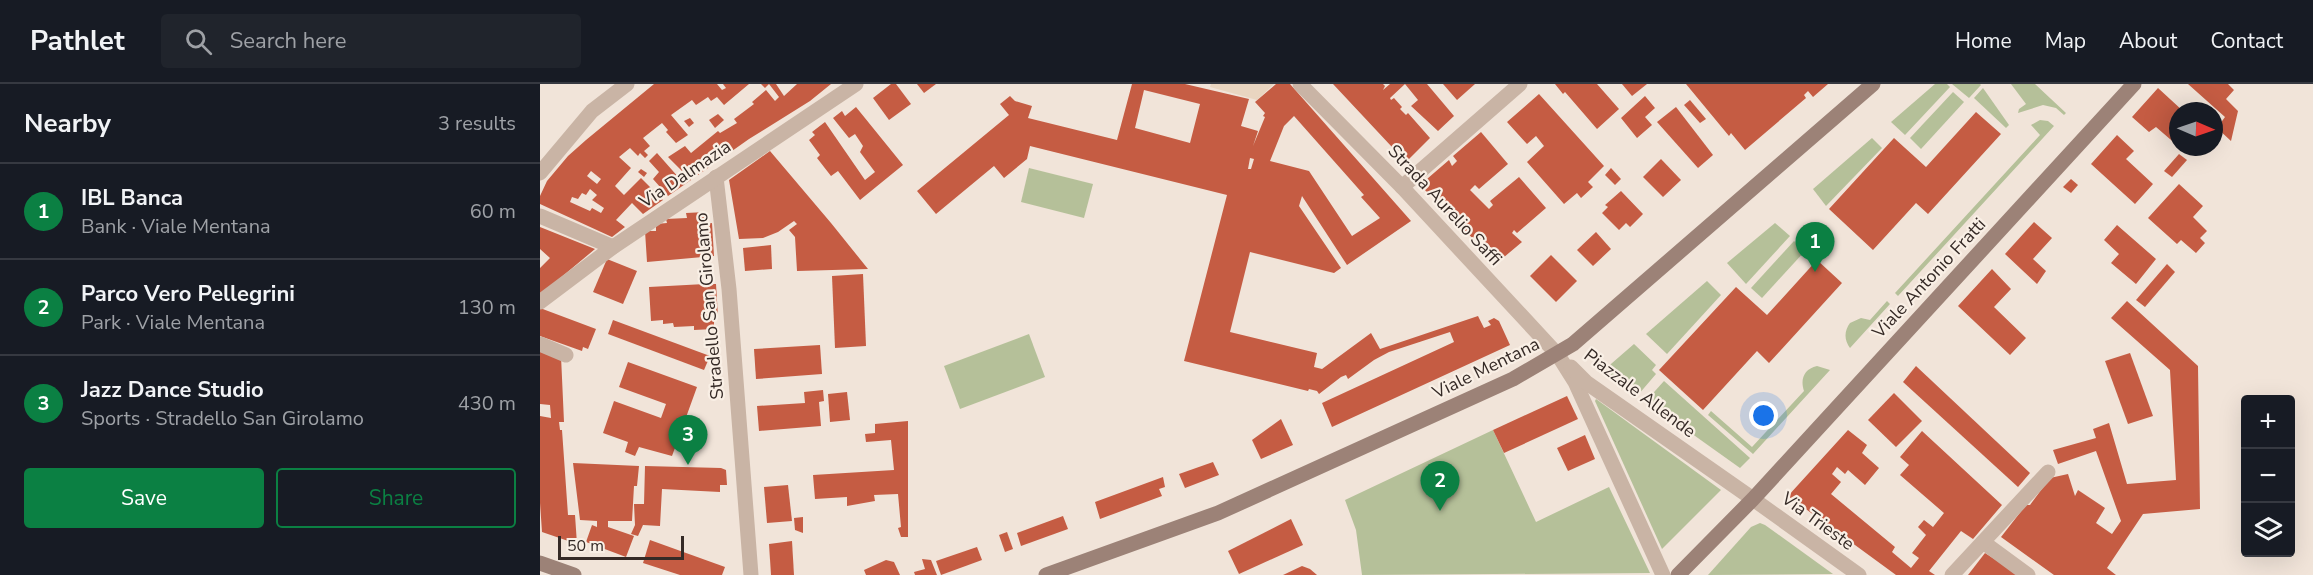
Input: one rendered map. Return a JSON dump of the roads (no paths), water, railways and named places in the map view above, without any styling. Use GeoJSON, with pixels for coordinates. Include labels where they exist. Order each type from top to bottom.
{"type":"FeatureCollection","features":[{"type":"Feature","properties":{"kind":"main road","name":"Viale Mentana"},"geometry":{"type":"LineString","coordinates":[[1046,575],[1218,513],[1513,379],[1558,355],[1573,345],[1874,84]]}},
{"type":"Feature","properties":{"kind":"main road","name":"Viale Antonio Fratti"},"geometry":{"type":"LineString","coordinates":[[1753,499],[2134,84]]}},
{"type":"Feature","properties":{"kind":"main road"},"geometry":{"type":"LineString","coordinates":[[1678,575],[1753,499]]}},
{"type":"Feature","properties":{"kind":"main road"},"geometry":{"type":"LineString","coordinates":[[540,563],[574,575]]}},
{"type":"Feature","properties":{"kind":"street"},"geometry":{"type":"LineString","coordinates":[[540,173],[592,111],[627,84]]}},
{"type":"Feature","properties":{"kind":"street","name":"Via Dalmazia"},"geometry":{"type":"LineString","coordinates":[[540,302],[613,247],[856,84]]}},
{"type":"Feature","properties":{"kind":"street","name":"Strada Aurelio Saffi"},"geometry":{"type":"LineString","coordinates":[[1300,84],[1402,187],[1558,355]]}},
{"type":"Feature","properties":{"kind":"street"},"geometry":{"type":"LineString","coordinates":[[1402,187],[1520,84]]}},
{"type":"Feature","properties":{"kind":"street","name":"Stradello San Girolamo"},"geometry":{"type":"LineString","coordinates":[[716,177],[729,289],[751,575]]}},
{"type":"Feature","properties":{"kind":"street"},"geometry":{"type":"LineString","coordinates":[[540,216],[613,247]]}},
{"type":"Feature","properties":{"kind":"street"},"geometry":{"type":"LineString","coordinates":[[540,344],[566,355]]}},
{"type":"Feature","properties":{"kind":"street","name":"Piazzale Allende"},"geometry":{"type":"LineString","coordinates":[[1558,355],[1587,382],[1753,499]]}},
{"type":"Feature","properties":{"kind":"street","name":"Piazzale Allende"},"geometry":{"type":"LineString","coordinates":[[1558,355],[1575,381],[1663,575]]}},
{"type":"Feature","properties":{"kind":"street"},"geometry":{"type":"LineString","coordinates":[[1952,575],[2048,472]]}},
{"type":"Feature","properties":{"kind":"street","name":"Via Trieste"},"geometry":{"type":"LineString","coordinates":[[1753,499],[1859,575]]}},
{"type":"Feature","properties":{"kind":"street"},"geometry":{"type":"LineString","coordinates":[[1983,542],[2028,575]]}},
{"type":"Feature","properties":{"kind":"place","name":"IBL Banca"},"geometry":{"type":"Point","coordinates":[1815,272]}},
{"type":"Feature","properties":{"kind":"place","name":"Jazz Dance Studio"},"geometry":{"type":"Point","coordinates":[688,465]}},
{"type":"Feature","properties":{"kind":"place","name":"Parco Vero Pellegrini"},"geometry":{"type":"Point","coordinates":[1440,511]}}]}
